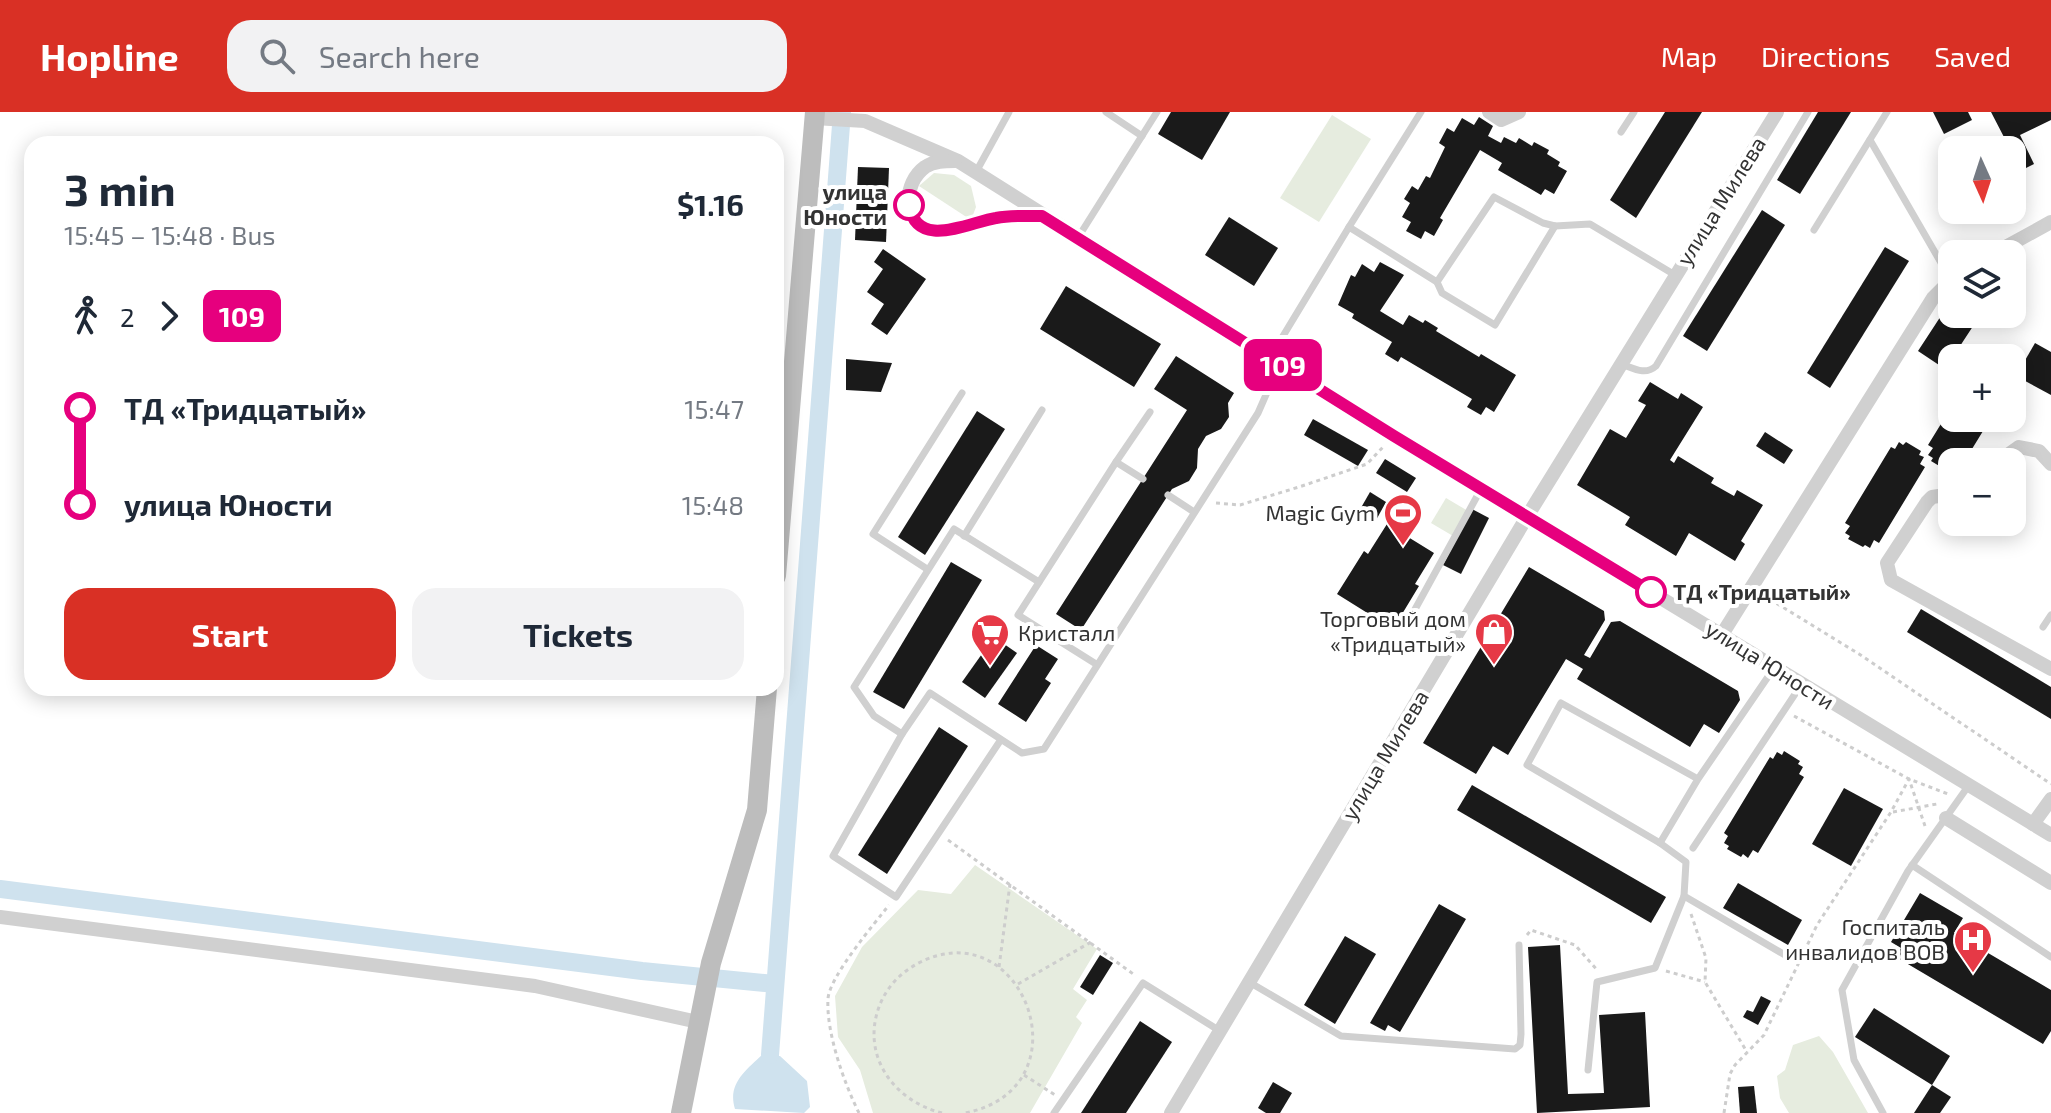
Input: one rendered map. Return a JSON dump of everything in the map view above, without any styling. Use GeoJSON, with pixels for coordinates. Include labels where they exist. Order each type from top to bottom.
{"type":"FeatureCollection","features":[{"type":"Feature","properties":{"kind":"street"},"geometry":{"type":"LineString","coordinates":[[1489,112],[1501,120],[1519,112]]}},
{"type":"Feature","properties":{"kind":"street","name":"улица Милева"},"geometry":{"type":"LineString","coordinates":[[1171,1113],[1528,515],[1777,112]]}},
{"type":"Feature","properties":{"kind":"street"},"geometry":{"type":"LineString","coordinates":[[784,486],[817,116],[864,117]]}},
{"type":"Feature","properties":{"kind":"street","name":"улица Юности"},"geometry":{"type":"LineString","coordinates":[[864,117],[958,161],[1394,436],[2051,835]]}},
{"type":"Feature","properties":{"kind":"street"},"geometry":{"type":"LineString","coordinates":[[958,161],[928,165],[915,176],[908,199],[911,214],[917,223],[929,230],[951,231],[996,218],[1042,216]]}},
{"type":"Feature","properties":{"kind":"street"},"geometry":{"type":"LineString","coordinates":[[2018,240],[2051,222]]}},
{"type":"Feature","properties":{"kind":"street"},"geometry":{"type":"LineString","coordinates":[[1721,636],[1938,293]]}},
{"type":"Feature","properties":{"kind":"street"},"geometry":{"type":"LineString","coordinates":[[2026,448],[2039,451],[2051,464]]}},
{"type":"Feature","properties":{"kind":"street"},"geometry":{"type":"LineString","coordinates":[[1938,496],[1932,497],[1922,507],[1887,563],[1891,580],[2051,669]]}},
{"type":"Feature","properties":{"kind":"street"},"geometry":{"type":"LineString","coordinates":[[681,1113],[711,963],[757,810],[766,696]]}},
{"type":"Feature","properties":{"kind":"street"},"geometry":{"type":"LineString","coordinates":[[2033,824],[2051,799]]}},
{"type":"Feature","properties":{"kind":"street"},"geometry":{"type":"LineString","coordinates":[[1946,818],[2051,883]]}},
{"type":"Feature","properties":{"kind":"street"},"geometry":{"type":"LineString","coordinates":[[0,917],[535,986],[698,1022]]}},
{"type":"Feature","properties":{"kind":"lane"},"geometry":{"type":"LineString","coordinates":[[976,172],[1009,112]]}},
{"type":"Feature","properties":{"kind":"lane"},"geometry":{"type":"LineString","coordinates":[[1106,112],[1142,136]]}},
{"type":"Feature","properties":{"kind":"lane"},"geometry":{"type":"LineString","coordinates":[[1078,238],[1157,112]]}},
{"type":"Feature","properties":{"kind":"lane"},"geometry":{"type":"LineString","coordinates":[[1000,741],[896,897],[833,856],[902,734],[930,693],[1022,753],[1044,749],[1258,413],[1280,341],[1291,319],[1421,112]]}},
{"type":"Feature","properties":{"kind":"lane"},"geometry":{"type":"LineString","coordinates":[[1621,132],[1634,112]]}},
{"type":"Feature","properties":{"kind":"lane"},"geometry":{"type":"LineString","coordinates":[[1621,364],[1643,372],[1656,366],[1808,112]]}},
{"type":"Feature","properties":{"kind":"lane"},"geometry":{"type":"LineString","coordinates":[[1814,230],[1887,112]]}},
{"type":"Feature","properties":{"kind":"lane"},"geometry":{"type":"LineString","coordinates":[[1870,140],[1938,258]]}},
{"type":"Feature","properties":{"kind":"lane"},"geometry":{"type":"LineString","coordinates":[[1437,282],[1494,197],[1543,223],[1555,226],[1590,224],[1675,275]]}},
{"type":"Feature","properties":{"kind":"lane"},"geometry":{"type":"LineString","coordinates":[[1349,227],[1437,282],[1442,293],[1495,325],[1555,226]]}},
{"type":"Feature","properties":{"kind":"lane"},"geometry":{"type":"LineString","coordinates":[[927,569],[873,534],[962,393]]}},
{"type":"Feature","properties":{"kind":"lane"},"geometry":{"type":"LineString","coordinates":[[964,536],[1042,410]]}},
{"type":"Feature","properties":{"kind":"lane"},"geometry":{"type":"LineString","coordinates":[[1096,664],[1018,615],[1150,412]]}},
{"type":"Feature","properties":{"kind":"lane"},"geometry":{"type":"LineString","coordinates":[[1116,462],[1143,479]]}},
{"type":"Feature","properties":{"kind":"lane"},"geometry":{"type":"LineString","coordinates":[[1413,613],[1482,488]]}},
{"type":"Feature","properties":{"kind":"lane"},"geometry":{"type":"LineString","coordinates":[[1168,495],[1194,512]]}},
{"type":"Feature","properties":{"kind":"lane"},"geometry":{"type":"LineString","coordinates":[[902,734],[874,716],[854,687],[954,529],[1039,582]]}},
{"type":"Feature","properties":{"kind":"lane"},"geometry":{"type":"LineString","coordinates":[[2043,627],[2051,615]]}},
{"type":"Feature","properties":{"kind":"lane"},"geometry":{"type":"LineString","coordinates":[[1660,843],[1698,779],[1774,668]]}},
{"type":"Feature","properties":{"kind":"lane"},"geometry":{"type":"LineString","coordinates":[[1693,848],[1801,685]]}},
{"type":"Feature","properties":{"kind":"lane"},"geometry":{"type":"LineString","coordinates":[[1588,1070],[1597,982],[1655,968],[1684,896],[1686,862],[1660,843],[1527,765],[1561,703],[1698,779]]}},
{"type":"Feature","properties":{"kind":"lane"},"geometry":{"type":"LineString","coordinates":[[1883,1113],[1854,1060],[1842,990],[1912,865],[1969,785]]}},
{"type":"Feature","properties":{"kind":"lane"},"geometry":{"type":"LineString","coordinates":[[1912,865],[2051,957]]}},
{"type":"Feature","properties":{"kind":"lane"},"geometry":{"type":"LineString","coordinates":[[1684,896],[1785,955]]}},
{"type":"Feature","properties":{"kind":"lane"},"geometry":{"type":"LineString","coordinates":[[1249,982],[1341,1036],[1515,1049],[1520,1045],[1521,1034],[1519,945]]}},
{"type":"Feature","properties":{"kind":"lane"},"geometry":{"type":"LineString","coordinates":[[1054,1113],[1143,983],[1220,1031]]}},
{"type":"Feature","properties":{"kind":"path"},"geometry":{"type":"LineString","coordinates":[[1201,502],[1240,505],[1367,464],[1394,436]]}},
{"type":"Feature","properties":{"kind":"path"},"geometry":{"type":"LineString","coordinates":[[1750,587],[1859,654],[2051,784]]}},
{"type":"Feature","properties":{"kind":"path"},"geometry":{"type":"LineString","coordinates":[[1784,710],[1909,779],[1960,798]]}},
{"type":"Feature","properties":{"kind":"path"},"geometry":{"type":"LineString","coordinates":[[1909,779],[1931,840]]}},
{"type":"Feature","properties":{"kind":"path"},"geometry":{"type":"LineString","coordinates":[[1724,1113],[1730,1074],[1764,1035],[1817,925],[1909,779]]}},
{"type":"Feature","properties":{"kind":"path"},"geometry":{"type":"LineString","coordinates":[[1891,812],[1918,809],[1960,798]]}},
{"type":"Feature","properties":{"kind":"path"},"geometry":{"type":"LineString","coordinates":[[939,833],[1143,983]]}},
{"type":"Feature","properties":{"kind":"path"},"geometry":{"type":"LineString","coordinates":[[999,968],[1010,884]]}},
{"type":"Feature","properties":{"kind":"path"},"geometry":{"type":"LineString","coordinates":[[1684,896],[1706,958],[1705,982],[1747,1052]]}},
{"type":"Feature","properties":{"kind":"path"},"geometry":{"type":"LineString","coordinates":[[859,1113],[836,1050],[827,996],[855,948],[896,897]]}},
{"type":"Feature","properties":{"kind":"path"},"geometry":{"type":"LineString","coordinates":[[1519,945],[1531,930],[1575,945],[1606,980]]}},
{"type":"Feature","properties":{"kind":"path"},"geometry":{"type":"LineString","coordinates":[[1018,984],[1091,942]]}},
{"type":"Feature","properties":{"kind":"path"},"geometry":{"type":"LineString","coordinates":[[942,1113],[910,1101],[885,1075],[874,1041],[879,1006],[899,976],[930,958],[965,955],[999,968],[1018,984],[1034,1027],[1034,1045],[1024,1075],[995,1103],[965,1113]]}},
{"type":"Feature","properties":{"kind":"path"},"geometry":{"type":"LineString","coordinates":[[1655,968],[1705,982]]}},
{"type":"Feature","properties":{"kind":"path"},"geometry":{"type":"LineString","coordinates":[[1024,1075],[1062,1100]]}},
{"type":"Feature","properties":{"kind":"shaded area"},"geometry":{"type":"Polygon","coordinates":[[[1332,115],[1371,139],[1319,222],[1280,198],[1332,115]]]}},
{"type":"Feature","properties":{"kind":"shaded area"},"geometry":{"type":"Polygon","coordinates":[[[934,173],[954,175],[971,186],[976,207],[971,220],[919,186],[934,173]]]}},
{"type":"Feature","properties":{"kind":"shaded area"},"geometry":{"type":"Polygon","coordinates":[[[1446,498],[1468,511],[1453,536],[1431,523],[1446,498]]]}},
{"type":"Feature","properties":{"kind":"shaded area"},"geometry":{"type":"Polygon","coordinates":[[[975,865],[1097,949],[1073,989],[1087,1000],[1076,1017],[1082,1023],[1030,1113],[873,1113],[860,1070],[838,1037],[835,996],[862,947],[918,890],[951,894],[975,865]]]}},
{"type":"Feature","properties":{"kind":"shaded area"},"geometry":{"type":"Polygon","coordinates":[[[1819,1036],[1833,1052],[1868,1113],[1789,1113],[1780,1098],[1777,1076],[1785,1070],[1793,1045],[1819,1036]]]}},
{"type":"Feature","properties":{"kind":"water"},"geometry":{"type":"Polygon","coordinates":[[[762,1055],[780,1056],[807,1081],[810,1107],[804,1113],[735,1109],[736,1085],[744,1072],[762,1055]]]}},
{"type":"Feature","properties":{"kind":"building"},"geometry":{"type":"Polygon","coordinates":[[[1171,112],[1230,112],[1202,160],[1158,134],[1171,112]]]}},
{"type":"Feature","properties":{"kind":"building"},"geometry":{"type":"Polygon","coordinates":[[[1665,112],[1702,112],[1636,218],[1610,200],[1665,112]]]}},
{"type":"Feature","properties":{"kind":"building"},"geometry":{"type":"Polygon","coordinates":[[[1818,112],[1851,112],[1800,194],[1777,180],[1818,112]]]}},
{"type":"Feature","properties":{"kind":"building"},"geometry":{"type":"Polygon","coordinates":[[[1933,112],[1968,112],[1972,120],[1944,134],[1933,112]]]}},
{"type":"Feature","properties":{"kind":"building"},"geometry":{"type":"Polygon","coordinates":[[[1991,112],[2051,112],[2051,120],[2020,136],[2003,136],[1991,112]]]}},
{"type":"Feature","properties":{"kind":"building"},"geometry":{"type":"Polygon","coordinates":[[[1479,117],[1493,126],[1488,136],[1501,143],[1504,137],[1516,143],[1519,138],[1532,146],[1534,142],[1549,150],[1547,154],[1567,171],[1554,194],[1545,189],[1541,195],[1498,170],[1502,163],[1480,150],[1440,218],[1443,220],[1434,236],[1425,231],[1421,239],[1406,231],[1411,222],[1402,217],[1410,203],[1404,199],[1412,186],[1418,190],[1426,176],[1430,178],[1445,147],[1439,143],[1447,128],[1454,132],[1462,118],[1474,125],[1479,117]]]}},
{"type":"Feature","properties":{"kind":"building"},"geometry":{"type":"Polygon","coordinates":[[[2026,147],[2034,164],[2026,168],[2026,147]]]}},
{"type":"Feature","properties":{"kind":"building"},"geometry":{"type":"Polygon","coordinates":[[[858,167],[889,168],[886,242],[855,240],[858,167]]]}},
{"type":"Feature","properties":{"kind":"building"},"geometry":{"type":"Polygon","coordinates":[[[1762,210],[1785,225],[1707,351],[1683,336],[1762,210]]]}},
{"type":"Feature","properties":{"kind":"building"},"geometry":{"type":"Polygon","coordinates":[[[1229,217],[1278,248],[1254,286],[1205,255],[1229,217]]]}},
{"type":"Feature","properties":{"kind":"building"},"geometry":{"type":"Polygon","coordinates":[[[1885,247],[1909,261],[1830,388],[1807,373],[1885,247]]]}},
{"type":"Feature","properties":{"kind":"building"},"geometry":{"type":"Polygon","coordinates":[[[883,249],[926,279],[887,335],[871,324],[884,304],[867,292],[883,269],[874,262],[883,249]]]}},
{"type":"Feature","properties":{"kind":"building"},"geometry":{"type":"Polygon","coordinates":[[[1380,262],[1404,275],[1380,311],[1403,325],[1409,315],[1423,323],[1425,320],[1438,328],[1436,331],[1479,357],[1481,354],[1516,375],[1494,412],[1486,407],[1481,415],[1467,407],[1472,399],[1401,357],[1398,362],[1385,354],[1392,342],[1352,318],[1354,314],[1338,305],[1351,275],[1355,277],[1362,264],[1374,272],[1380,262]]]}},
{"type":"Feature","properties":{"kind":"building"},"geometry":{"type":"Polygon","coordinates":[[[1066,286],[1161,344],[1134,387],[1040,329],[1066,286]]]}},
{"type":"Feature","properties":{"kind":"building"},"geometry":{"type":"Polygon","coordinates":[[[1938,320],[1938,328],[1972,328],[1961,344],[1938,344],[1938,364],[1918,351],[1938,320]]]}},
{"type":"Feature","properties":{"kind":"building"},"geometry":{"type":"Polygon","coordinates":[[[2035,343],[2051,352],[2051,395],[2026,381],[2026,359],[2035,343]]]}},
{"type":"Feature","properties":{"kind":"building"},"geometry":{"type":"Polygon","coordinates":[[[1176,356],[1234,393],[1228,403],[1229,417],[1221,429],[1206,436],[1198,449],[1197,468],[1189,481],[1172,489],[1081,630],[1056,614],[1187,410],[1154,389],[1176,356]]]}},
{"type":"Feature","properties":{"kind":"building"},"geometry":{"type":"Polygon","coordinates":[[[846,359],[892,363],[881,392],[846,390],[846,359]]]}},
{"type":"Feature","properties":{"kind":"building"},"geometry":{"type":"Polygon","coordinates":[[[1650,382],[1678,399],[1681,393],[1703,407],[1670,460],[1674,463],[1678,456],[1714,478],[1711,483],[1734,496],[1737,490],[1763,505],[1741,541],[1745,544],[1735,561],[1689,533],[1676,556],[1625,525],[1630,517],[1577,485],[1610,429],[1626,438],[1646,405],[1638,401],[1650,382]]]}},
{"type":"Feature","properties":{"kind":"building"},"geometry":{"type":"Polygon","coordinates":[[[977,411],[1005,429],[925,555],[898,537],[977,411]]]}},
{"type":"Feature","properties":{"kind":"building"},"geometry":{"type":"Polygon","coordinates":[[[1313,419],[1368,450],[1358,466],[1304,435],[1313,419]]]}},
{"type":"Feature","properties":{"kind":"building"},"geometry":{"type":"Polygon","coordinates":[[[1938,429],[1938,432],[1982,432],[1973,448],[1938,448],[1938,465],[1928,455],[1933,448],[1928,445],[1938,429]]]}},
{"type":"Feature","properties":{"kind":"building"},"geometry":{"type":"Polygon","coordinates":[[[1765,432],[1793,450],[1784,464],[1756,446],[1765,432]]]}},
{"type":"Feature","properties":{"kind":"building"},"geometry":{"type":"Polygon","coordinates":[[[1899,442],[1903,445],[1906,442],[1921,451],[1919,455],[1924,457],[1920,464],[1925,467],[1879,543],[1874,540],[1870,548],[1863,547],[1848,539],[1850,536],[1845,533],[1850,526],[1845,523],[1891,447],[1895,449],[1899,442]]]}},
{"type":"Feature","properties":{"kind":"building"},"geometry":{"type":"Polygon","coordinates":[[[1385,459],[1416,478],[1407,492],[1376,473],[1385,459]]]}},
{"type":"Feature","properties":{"kind":"building"},"geometry":{"type":"Polygon","coordinates":[[[1370,492],[1386,502],[1375,522],[1358,513],[1370,492]]]}},
{"type":"Feature","properties":{"kind":"building"},"geometry":{"type":"Polygon","coordinates":[[[1472,509],[1489,518],[1461,574],[1443,565],[1472,509]]]}},
{"type":"Feature","properties":{"kind":"building"},"geometry":{"type":"Polygon","coordinates":[[[1387,524],[1434,553],[1415,584],[1419,586],[1393,629],[1337,594],[1364,551],[1368,554],[1387,524]]]}},
{"type":"Feature","properties":{"kind":"building"},"geometry":{"type":"Polygon","coordinates":[[[951,562],[982,580],[904,709],[873,692],[951,562]]]}},
{"type":"Feature","properties":{"kind":"building"},"geometry":{"type":"Polygon","coordinates":[[[1529,567],[1604,611],[1605,620],[1584,655],[1590,658],[1611,622],[1620,621],[1738,691],[1740,700],[1719,733],[1704,724],[1690,747],[1577,679],[1583,669],[1566,659],[1508,755],[1493,746],[1476,774],[1423,743],[1529,567]]]}},
{"type":"Feature","properties":{"kind":"building"},"geometry":{"type":"Polygon","coordinates":[[[1921,609],[2051,687],[2051,719],[1907,632],[1921,609]]]}},
{"type":"Feature","properties":{"kind":"building","name":"Кристалл"},"geometry":{"type":"Polygon","coordinates":[[[994,637],[1017,653],[985,698],[962,682],[994,637]]]}},
{"type":"Feature","properties":{"kind":"building"},"geometry":{"type":"Polygon","coordinates":[[[1036,645],[1058,659],[1045,679],[1051,683],[1026,722],[998,704],[1036,645]]]}},
{"type":"Feature","properties":{"kind":"building"},"geometry":{"type":"Polygon","coordinates":[[[939,727],[968,746],[887,874],[858,855],[939,727]]]}},
{"type":"Feature","properties":{"kind":"building"},"geometry":{"type":"Polygon","coordinates":[[[1784,751],[1800,761],[1798,764],[1803,767],[1799,774],[1804,777],[1758,853],[1753,850],[1748,858],[1743,854],[1741,857],[1727,849],[1729,846],[1724,843],[1728,836],[1724,833],[1770,757],[1773,759],[1777,752],[1782,755],[1784,751]]]}},
{"type":"Feature","properties":{"kind":"building"},"geometry":{"type":"Polygon","coordinates":[[[1472,785],[1666,897],[1651,923],[1457,810],[1472,785]]]}},
{"type":"Feature","properties":{"kind":"building"},"geometry":{"type":"Polygon","coordinates":[[[1844,788],[1883,809],[1851,866],[1812,844],[1844,788]]]}},
{"type":"Feature","properties":{"kind":"building"},"geometry":{"type":"Polygon","coordinates":[[[1738,883],[1802,920],[1788,945],[1723,908],[1738,883]]]}},
{"type":"Feature","properties":{"kind":"building","name":"Госпиталь инвалидов ВОВ"},"geometry":{"type":"Polygon","coordinates":[[[1920,893],[1963,918],[1954,933],[2051,990],[2051,1031],[2043,1044],[1896,957],[1901,948],[1891,942],[1920,893]]]}},
{"type":"Feature","properties":{"kind":"building"},"geometry":{"type":"Polygon","coordinates":[[[1439,904],[1466,919],[1400,1032],[1388,1025],[1385,1031],[1370,1023],[1439,904]]]}},
{"type":"Feature","properties":{"kind":"building"},"geometry":{"type":"Polygon","coordinates":[[[1345,936],[1376,954],[1335,1024],[1304,1005],[1345,936]]]}},
{"type":"Feature","properties":{"kind":"building"},"geometry":{"type":"Polygon","coordinates":[[[1560,945],[1568,1094],[1604,1093],[1599,1015],[1645,1012],[1650,1107],[1537,1113],[1528,947],[1560,945]]]}},
{"type":"Feature","properties":{"kind":"building"},"geometry":{"type":"Polygon","coordinates":[[[1100,955],[1113,963],[1093,995],[1080,987],[1100,955]]]}},
{"type":"Feature","properties":{"kind":"building"},"geometry":{"type":"Polygon","coordinates":[[[1761,996],[1771,1001],[1758,1025],[1743,1017],[1747,1010],[1753,1012],[1761,996]]]}},
{"type":"Feature","properties":{"kind":"building"},"geometry":{"type":"Polygon","coordinates":[[[1874,1008],[1950,1056],[1932,1085],[1855,1037],[1874,1008]]]}},
{"type":"Feature","properties":{"kind":"building"},"geometry":{"type":"Polygon","coordinates":[[[1140,1021],[1172,1042],[1126,1113],[1081,1113],[1140,1021]]]}},
{"type":"Feature","properties":{"kind":"building"},"geometry":{"type":"Polygon","coordinates":[[[1273,1082],[1292,1093],[1280,1113],[1266,1113],[1258,1108],[1273,1082]]]}},
{"type":"Feature","properties":{"kind":"building"},"geometry":{"type":"Polygon","coordinates":[[[1932,1085],[1951,1097],[1940,1113],[1914,1113],[1932,1085]]]}},
{"type":"Feature","properties":{"kind":"building"},"geometry":{"type":"Polygon","coordinates":[[[1754,1086],[1757,1113],[1740,1113],[1738,1087],[1754,1086]]]}},
{"type":"Feature","properties":{"kind":"waterway"},"geometry":{"type":"LineString","coordinates":[[770,1055],[842,112]]}},
{"type":"Feature","properties":{"kind":"waterway"},"geometry":{"type":"LineString","coordinates":[[0,889],[642,971],[775,984]]}},
{"type":"Feature","properties":{"kind":"bus line","name":"109"},"geometry":{"type":"LineString","coordinates":[[909,205],[917,223],[929,230],[941,231],[996,218],[1042,216],[1651,592]]}},
{"type":"Feature","properties":{"kind":"place","name":"улица Юности"},"geometry":{"type":"Point","coordinates":[909,205]}},
{"type":"Feature","properties":{"kind":"place","name":"Magic Gym"},"geometry":{"type":"Point","coordinates":[1403,547]}},
{"type":"Feature","properties":{"kind":"place","name":"ТД «Тридцатый»"},"geometry":{"type":"Point","coordinates":[1651,592]}},
{"type":"Feature","properties":{"kind":"place","name":"Торговый дом «Тридцатый»"},"geometry":{"type":"Point","coordinates":[1494,666]}},
{"type":"Feature","properties":{"kind":"place","name":"Кристалл"},"geometry":{"type":"Point","coordinates":[990,667]}},
{"type":"Feature","properties":{"kind":"place","name":"Госпиталь инвалидов ВОВ"},"geometry":{"type":"Point","coordinates":[1973,974]}}]}
